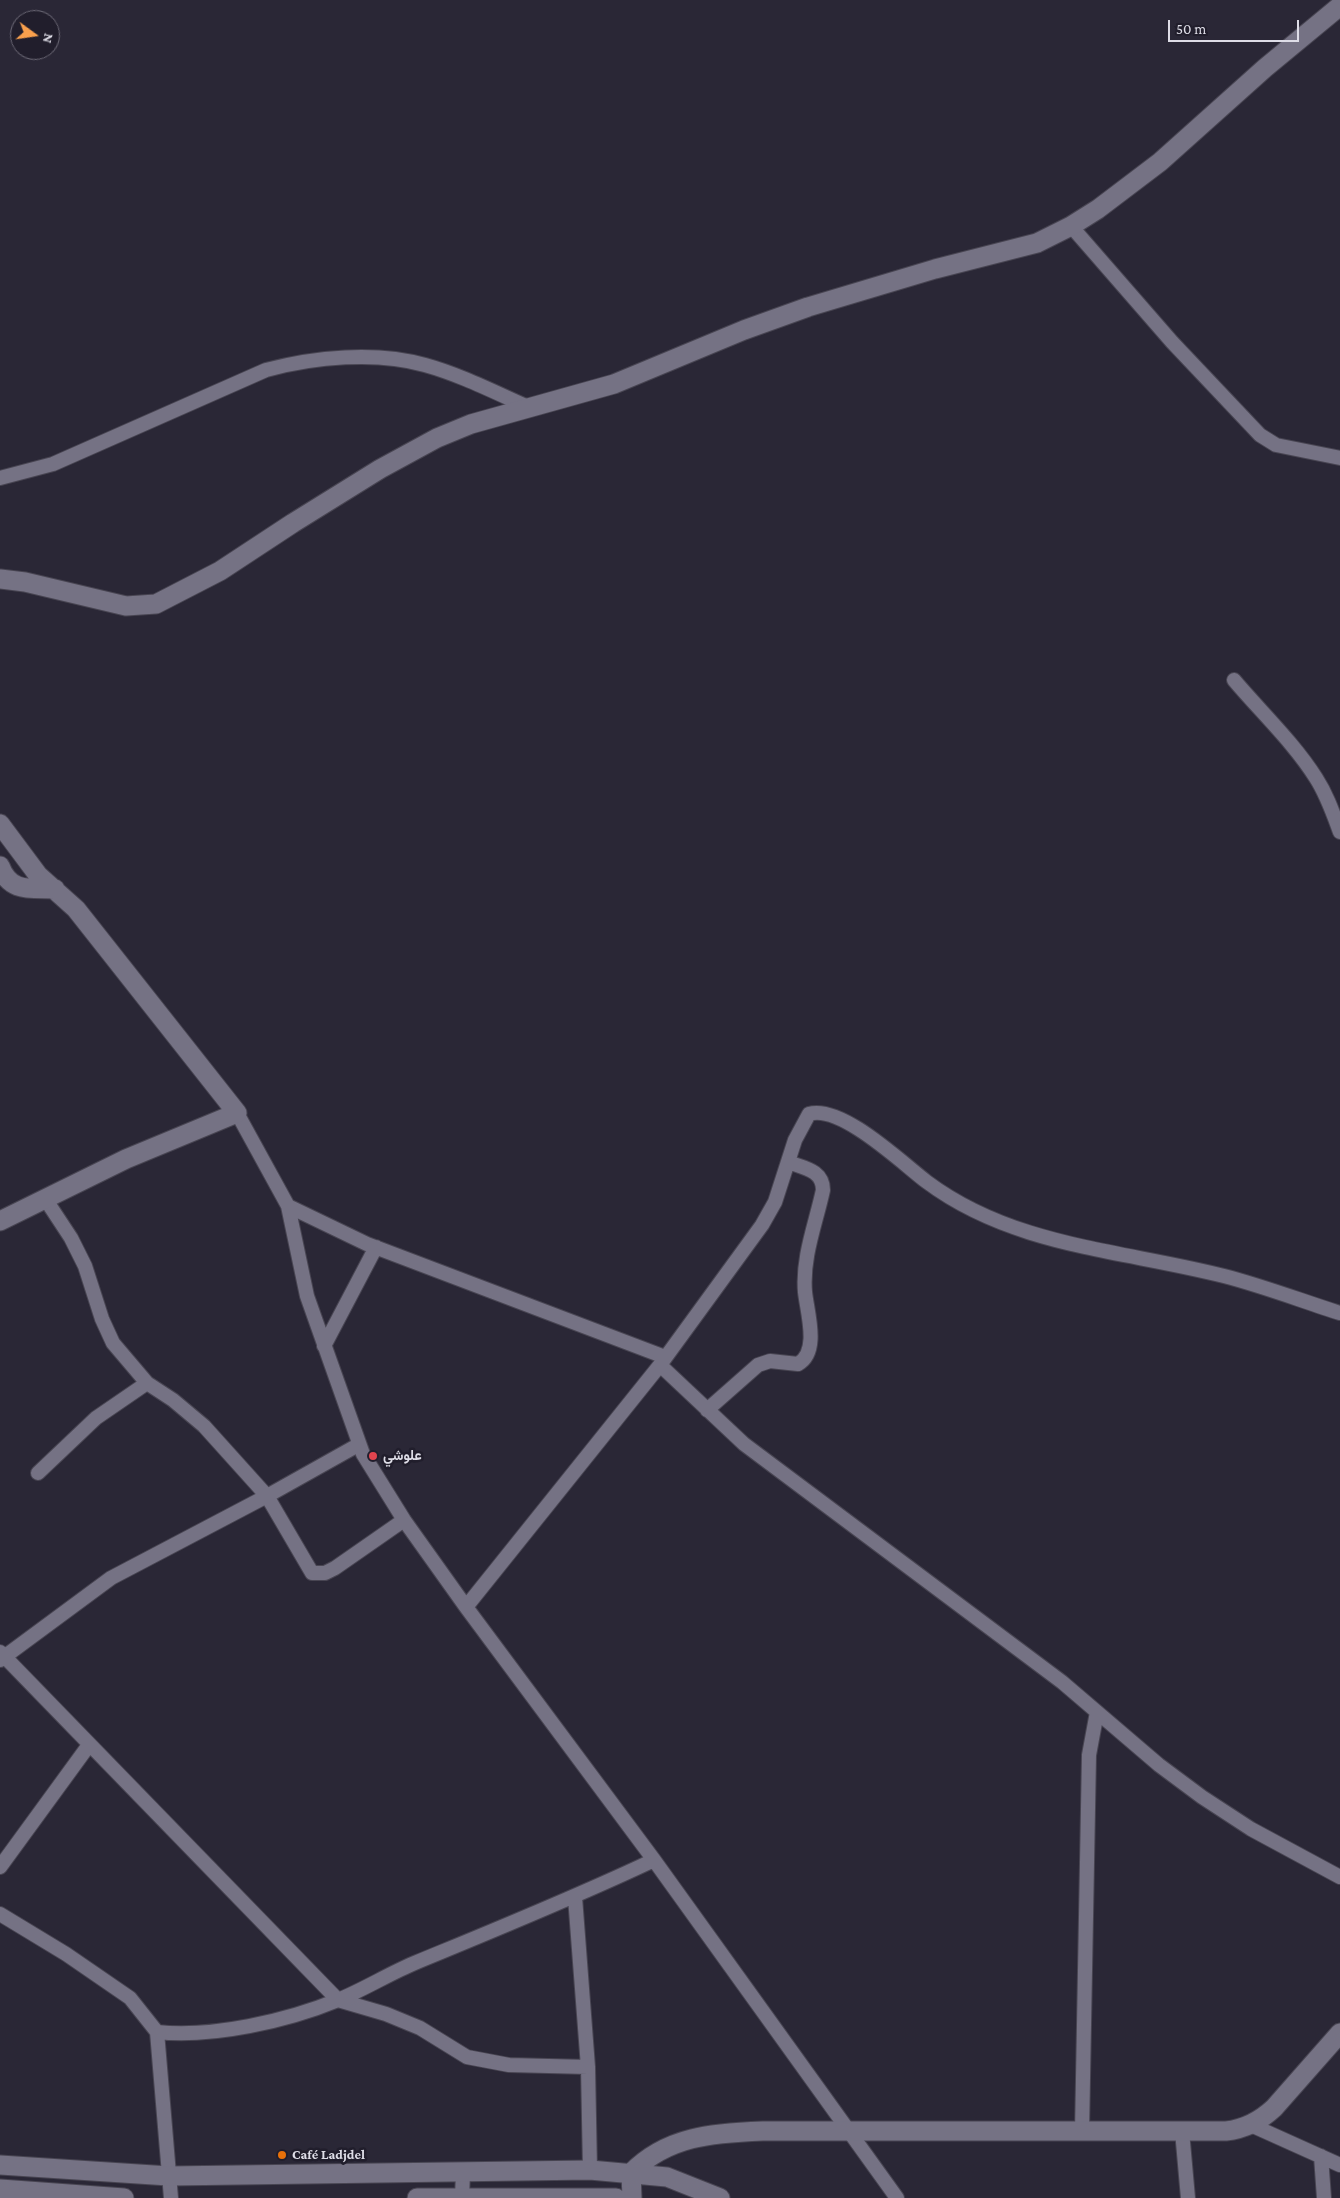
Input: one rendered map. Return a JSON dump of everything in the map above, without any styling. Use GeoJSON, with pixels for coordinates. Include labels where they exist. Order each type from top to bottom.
{"type":"FeatureCollection","features":[{"type":"Feature","properties":{"kind":"street"},"geometry":{"type":"LineString","coordinates":[[0,580],[25,582],[126,606],[156,604],[220,571],[380,469],[437,438],[471,424],[614,384],[744,330],[808,306],[935,269],[1014,251],[1037,243],[1071,226],[1098,209],[1160,162],[1265,68],[1340,6]]}},
{"type":"Feature","properties":{"kind":"street"},"geometry":{"type":"LineString","coordinates":[[1071,226],[1172,342],[1260,435],[1276,445],[1340,458]]}},
{"type":"Feature","properties":{"kind":"street"},"geometry":{"type":"LineString","coordinates":[[0,478],[53,464],[266,370],[283,365],[356,356],[380,357],[424,365],[469,381],[528,407]]}},
{"type":"Feature","properties":{"kind":"street"},"geometry":{"type":"LineString","coordinates":[[1234,680],[1299,755],[1316,778],[1327,798],[1340,832]]}},
{"type":"Feature","properties":{"kind":"street"},"geometry":{"type":"LineString","coordinates":[[0,824],[38,875],[76,909],[237,1113],[288,1206],[307,1296],[358,1445],[404,1520],[466,1607],[654,1860],[897,2198]]}},
{"type":"Feature","properties":{"kind":"street"},"geometry":{"type":"LineString","coordinates":[[0,866],[9,882],[19,887],[55,889]]}},
{"type":"Feature","properties":{"kind":"street"},"geometry":{"type":"LineString","coordinates":[[0,1221],[126,1159],[237,1113]]}},
{"type":"Feature","properties":{"kind":"street"},"geometry":{"type":"LineString","coordinates":[[466,1607],[662,1361],[770,1212],[783,1184],[795,1140],[809,1114],[829,1115],[850,1123],[940,1192],[963,1206],[1012,1228],[1062,1243],[1225,1276],[1340,1313]]}},
{"type":"Feature","properties":{"kind":"street"},"geometry":{"type":"LineString","coordinates":[[708,1410],[758,1365],[770,1361],[798,1364],[807,1355],[810,1341],[805,1290],[806,1262],[822,1190],[822,1182],[818,1175],[788,1162]]}},
{"type":"Feature","properties":{"kind":"street"},"geometry":{"type":"LineString","coordinates":[[46,1200],[71,1238],[85,1266],[102,1319],[113,1343],[147,1383],[173,1400],[204,1426],[267,1496],[312,1573],[325,1573],[335,1568],[404,1520]]}},
{"type":"Feature","properties":{"kind":"street"},"geometry":{"type":"LineString","coordinates":[[288,1206],[376,1247],[662,1361],[708,1410],[744,1444],[1062,1682],[1159,1765],[1202,1797],[1251,1829],[1340,1877]]}},
{"type":"Feature","properties":{"kind":"street"},"geometry":{"type":"LineString","coordinates":[[324,1346],[376,1247]]}},
{"type":"Feature","properties":{"kind":"street"},"geometry":{"type":"LineString","coordinates":[[38,1473],[96,1418],[147,1383]]}},
{"type":"Feature","properties":{"kind":"street"},"geometry":{"type":"LineString","coordinates":[[358,1445],[267,1496],[111,1578],[2,1656],[338,2000],[386,2014],[420,2028],[467,2057],[509,2065],[588,2068]]}},
{"type":"Feature","properties":{"kind":"street"},"geometry":{"type":"LineString","coordinates":[[1082,2132],[1088,1755],[1097,1712]]}},
{"type":"Feature","properties":{"kind":"street"},"geometry":{"type":"LineString","coordinates":[[0,1867],[89,1745]]}},
{"type":"Feature","properties":{"kind":"street"},"geometry":{"type":"LineString","coordinates":[[157,2032],[193,2034],[217,2032],[302,2012],[338,2000],[398,1970],[575,1897],[654,1860]]}},
{"type":"Feature","properties":{"kind":"street"},"geometry":{"type":"LineString","coordinates":[[575,1897],[588,2068],[590,2170]]}},
{"type":"Feature","properties":{"kind":"street"},"geometry":{"type":"LineString","coordinates":[[0,1914],[66,1954],[130,1998],[157,2032],[171,2198]]}},
{"type":"Feature","properties":{"kind":"street"},"geometry":{"type":"LineString","coordinates":[[632,2198],[631,2173],[646,2159],[663,2149],[696,2138],[740,2132],[1082,2132],[1226,2131],[1242,2129],[1264,2117],[1274,2108],[1340,2033]]}},
{"type":"Feature","properties":{"kind":"street"},"geometry":{"type":"LineString","coordinates":[[1251,2125],[1340,2164]]}},
{"type":"Feature","properties":{"kind":"street"},"geometry":{"type":"LineString","coordinates":[[1182,2131],[1188,2198]]}},
{"type":"Feature","properties":{"kind":"street"},"geometry":{"type":"LineString","coordinates":[[1321,2156],[1324,2198]]}},
{"type":"Feature","properties":{"kind":"street"},"geometry":{"type":"LineString","coordinates":[[0,2165],[169,2176],[590,2170],[667,2177],[720,2198]]}},
{"type":"Feature","properties":{"kind":"street"},"geometry":{"type":"LineString","coordinates":[[462,2198],[463,2172]]}},
{"type":"Feature","properties":{"kind":"street"},"geometry":{"type":"LineString","coordinates":[[0,2188],[124,2198]]}},
{"type":"Feature","properties":{"kind":"street"},"geometry":{"type":"LineString","coordinates":[[417,2198],[616,2198]]}},
{"type":"Feature","properties":{"kind":"place","name":"علوشي"},"geometry":{"type":"Point","coordinates":[373,1456]}},
{"type":"Feature","properties":{"kind":"place","name":"Café Ladjdel"},"geometry":{"type":"Point","coordinates":[282,2155]}}]}
